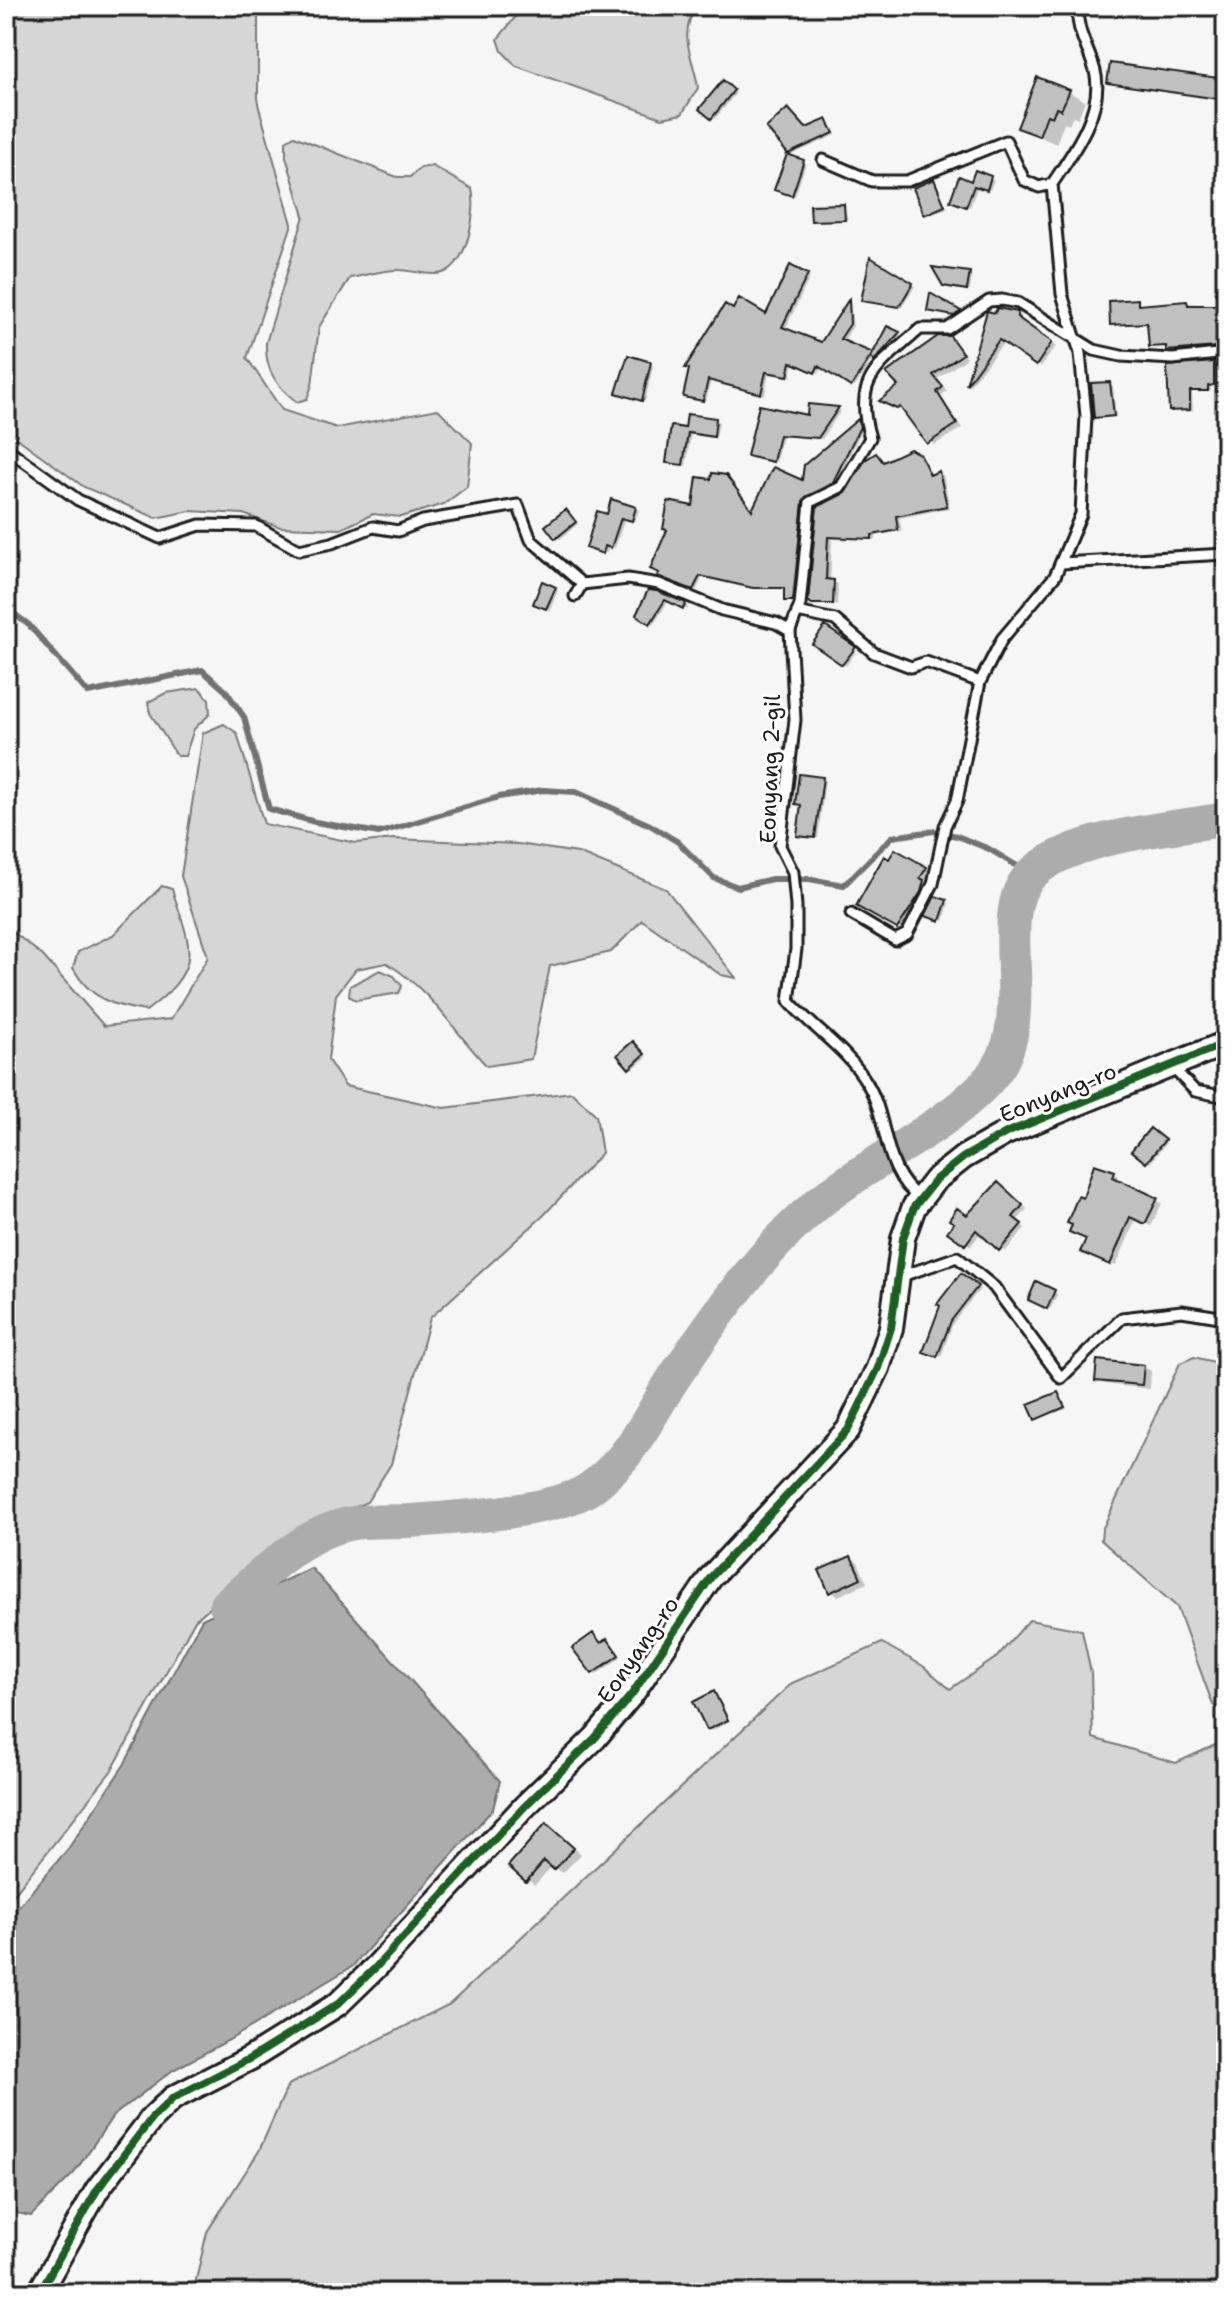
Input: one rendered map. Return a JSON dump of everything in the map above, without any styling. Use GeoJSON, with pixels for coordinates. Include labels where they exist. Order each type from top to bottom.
{"type":"FeatureCollection","features":[{"type":"Feature","properties":{"kind":"street","name":"Eonyang-ro"},"geometry":{"type":"LineString","coordinates":[[39,2293],[97,2190],[152,2118],[173,2098],[251,2058],[338,2004],[525,1806],[595,1738],[632,1694],[711,1577],[848,1430],[878,1368],[891,1328],[903,1238],[921,1199],[935,1180],[964,1157],[1006,1133],[1226,1043]]}},
{"type":"Feature","properties":{"kind":"lane"},"geometry":{"type":"LineString","coordinates":[[851,914],[895,940],[907,934],[933,884],[945,826],[957,801],[980,682],[1002,639],[1055,576],[1081,514],[1086,416],[1080,353],[1062,294],[1052,184],[1072,154],[1096,100],[1095,73],[1083,42],[1078,6]]}},
{"type":"Feature","properties":{"kind":"lane"},"geometry":{"type":"LineString","coordinates":[[823,160],[872,181],[907,181],[1006,141],[1024,180],[1039,187],[1052,184]]}},
{"type":"Feature","properties":{"kind":"lane","name":"Eonyang 2-gil"},"geometry":{"type":"LineString","coordinates":[[921,1199],[906,1189],[895,1173],[866,1082],[789,1001],[796,949],[794,885],[793,872],[780,846],[795,720],[790,631],[797,612],[810,502],[841,487],[870,438],[863,414],[863,392],[881,364],[920,329],[947,329],[989,301],[1018,303],[1094,350],[1121,356],[1173,359],[1226,353]]}},
{"type":"Feature","properties":{"kind":"lane"},"geometry":{"type":"LineString","coordinates":[[6,448],[78,500],[160,538],[200,525],[256,526],[299,550],[332,543],[373,527],[398,531],[423,521],[518,505],[531,540],[582,584],[628,579],[659,584],[722,610],[776,623],[790,631]]}},
{"type":"Feature","properties":{"kind":"lane"},"geometry":{"type":"LineString","coordinates":[[1061,563],[1226,554]]}},
{"type":"Feature","properties":{"kind":"lane"},"geometry":{"type":"LineString","coordinates":[[575,596],[582,584]]}},
{"type":"Feature","properties":{"kind":"lane"},"geometry":{"type":"LineString","coordinates":[[797,612],[835,620],[874,653],[911,667],[926,662],[980,682]]}},
{"type":"Feature","properties":{"kind":"lane"},"geometry":{"type":"LineString","coordinates":[[1172,1067],[1195,1091],[1226,1097]]}},
{"type":"Feature","properties":{"kind":"lane"},"geometry":{"type":"LineString","coordinates":[[896,1279],[957,1257],[994,1287],[1061,1378],[1122,1318],[1182,1311],[1226,1318]]}},
{"type":"Feature","properties":{"kind":"shaded area"},"geometry":{"type":"Polygon","coordinates":[[[6,6],[258,6],[258,104],[292,224],[247,358],[282,410],[337,428],[438,409],[472,443],[467,487],[444,504],[401,517],[373,514],[341,529],[280,527],[243,514],[190,511],[156,518],[84,487],[6,430],[6,6]]]}},
{"type":"Feature","properties":{"kind":"shaded area"},"geometry":{"type":"Polygon","coordinates":[[[524,6],[696,6],[690,18],[687,38],[698,88],[682,114],[662,118],[516,66],[502,51],[498,39],[524,6]]]}},
{"type":"Feature","properties":{"kind":"shaded area"},"geometry":{"type":"Polygon","coordinates":[[[294,136],[397,177],[410,177],[420,168],[432,166],[472,189],[473,199],[469,236],[452,268],[438,274],[393,270],[350,278],[319,327],[312,385],[307,399],[297,402],[273,377],[267,361],[266,343],[304,216],[286,157],[286,141],[294,136]]]}},
{"type":"Feature","properties":{"kind":"shaded area"},"geometry":{"type":"Polygon","coordinates":[[[199,688],[209,699],[210,714],[194,729],[185,756],[177,756],[150,713],[148,702],[166,693],[199,688]]]}},
{"type":"Feature","properties":{"kind":"shaded area"},"geometry":{"type":"Polygon","coordinates":[[[224,724],[237,733],[264,824],[356,843],[394,839],[518,844],[578,853],[666,889],[736,978],[721,975],[642,920],[611,952],[550,966],[531,1059],[487,1066],[430,998],[403,974],[387,963],[356,969],[336,995],[328,1060],[345,1086],[444,1108],[572,1092],[596,1115],[602,1153],[543,1216],[430,1318],[391,1464],[367,1502],[299,1531],[195,1620],[112,1770],[6,1904],[6,926],[43,956],[104,1026],[171,1019],[208,957],[181,876],[203,733],[224,724]]]}},
{"type":"Feature","properties":{"kind":"shaded area"},"geometry":{"type":"Polygon","coordinates":[[[162,886],[172,889],[185,928],[188,957],[185,969],[165,996],[146,1011],[123,1007],[95,994],[80,979],[73,968],[78,952],[113,935],[162,886]]]}},
{"type":"Feature","properties":{"kind":"shaded area"},"geometry":{"type":"Polygon","coordinates":[[[380,970],[394,976],[402,986],[399,993],[356,1000],[349,996],[350,986],[380,970]]]}},
{"type":"Feature","properties":{"kind":"shaded area"},"geometry":{"type":"Polygon","coordinates":[[[1194,1357],[1226,1365],[1223,1711],[1213,1705],[1177,1607],[1101,1540],[1102,1530],[1180,1363],[1194,1357]]]}},
{"type":"Feature","properties":{"kind":"shaded area"},"geometry":{"type":"Polygon","coordinates":[[[311,1568],[500,1781],[493,1809],[353,1966],[173,2070],[113,2116],[74,2173],[31,2216],[6,2211],[6,1921],[68,1849],[124,1765],[202,1619],[311,1568]]]}},
{"type":"Feature","properties":{"kind":"shaded area"},"geometry":{"type":"Polygon","coordinates":[[[1029,1620],[1082,1630],[1091,1673],[1093,1738],[1176,1763],[1226,1740],[1226,2293],[193,2293],[207,2232],[259,2151],[288,2085],[450,2004],[792,1683],[882,1643],[923,1666],[950,1689],[997,1657],[1029,1620]]]}},
{"type":"Feature","properties":{"kind":"building"},"geometry":{"type":"Polygon","coordinates":[[[1110,63],[1226,79],[1226,100],[1107,83],[1110,63]]]}},
{"type":"Feature","properties":{"kind":"building"},"geometry":{"type":"Polygon","coordinates":[[[1037,77],[1070,90],[1061,110],[1056,108],[1052,117],[1047,115],[1039,136],[1017,128],[1037,77]]]}},
{"type":"Feature","properties":{"kind":"building"},"geometry":{"type":"Polygon","coordinates":[[[723,80],[734,90],[711,119],[699,109],[723,80]]]}},
{"type":"Feature","properties":{"kind":"building"},"geometry":{"type":"Polygon","coordinates":[[[788,108],[806,128],[827,119],[834,133],[788,154],[766,128],[788,108]]]}},
{"type":"Feature","properties":{"kind":"building"},"geometry":{"type":"Polygon","coordinates":[[[787,154],[804,160],[792,196],[774,190],[787,154]]]}},
{"type":"Feature","properties":{"kind":"building"},"geometry":{"type":"Polygon","coordinates":[[[975,170],[991,176],[987,190],[974,186],[966,207],[950,201],[959,176],[971,181],[975,170]]]}},
{"type":"Feature","properties":{"kind":"building"},"geometry":{"type":"Polygon","coordinates":[[[934,179],[945,206],[924,215],[913,188],[934,179]]]}},
{"type":"Feature","properties":{"kind":"building"},"geometry":{"type":"Polygon","coordinates":[[[844,204],[845,220],[811,221],[810,205],[844,204]]]}},
{"type":"Feature","properties":{"kind":"building"},"geometry":{"type":"Polygon","coordinates":[[[870,257],[913,283],[899,307],[861,301],[870,257]]]}},
{"type":"Feature","properties":{"kind":"building"},"geometry":{"type":"Polygon","coordinates":[[[790,265],[808,274],[782,327],[821,342],[849,299],[850,324],[840,339],[873,353],[851,387],[818,366],[815,373],[791,362],[788,376],[766,372],[761,394],[708,380],[703,401],[683,397],[689,369],[685,368],[725,304],[733,309],[739,298],[766,314],[790,265]]]}},
{"type":"Feature","properties":{"kind":"building"},"geometry":{"type":"Polygon","coordinates":[[[932,267],[970,272],[967,290],[943,286],[932,267]]]}},
{"type":"Feature","properties":{"kind":"building"},"geometry":{"type":"Polygon","coordinates":[[[930,293],[961,311],[954,316],[927,311],[930,293]]]}},
{"type":"Feature","properties":{"kind":"building"},"geometry":{"type":"Polygon","coordinates":[[[1138,299],[1138,305],[1187,301],[1188,305],[1226,305],[1226,321],[1217,321],[1217,347],[1166,351],[1166,346],[1149,347],[1147,323],[1110,325],[1109,301],[1138,299]]]}},
{"type":"Feature","properties":{"kind":"building"},"geometry":{"type":"Polygon","coordinates":[[[997,308],[1018,312],[1017,317],[1052,342],[1036,366],[999,340],[966,385],[987,311],[995,313],[997,308]]]}},
{"type":"Feature","properties":{"kind":"building"},"geometry":{"type":"Polygon","coordinates":[[[887,326],[900,332],[874,361],[871,357],[887,326]]]}},
{"type":"Feature","properties":{"kind":"building"},"geometry":{"type":"Polygon","coordinates":[[[938,336],[950,336],[963,354],[933,375],[943,387],[937,392],[957,424],[927,444],[900,407],[897,409],[879,401],[898,386],[886,373],[938,336]]]}},
{"type":"Feature","properties":{"kind":"building"},"geometry":{"type":"Polygon","coordinates":[[[628,355],[651,362],[642,401],[616,393],[628,355]]]}},
{"type":"Feature","properties":{"kind":"building"},"geometry":{"type":"Polygon","coordinates":[[[1214,362],[1214,385],[1208,386],[1208,391],[1190,391],[1190,410],[1169,411],[1167,366],[1214,362]]]}},
{"type":"Feature","properties":{"kind":"building"},"geometry":{"type":"Polygon","coordinates":[[[1110,382],[1114,416],[1094,418],[1091,383],[1110,382]]]}},
{"type":"Feature","properties":{"kind":"building"},"geometry":{"type":"Polygon","coordinates":[[[808,404],[839,407],[818,438],[779,435],[773,462],[747,456],[759,405],[807,415],[808,404]]]}},
{"type":"Feature","properties":{"kind":"building"},"geometry":{"type":"Polygon","coordinates":[[[687,414],[716,418],[714,437],[688,433],[683,465],[666,463],[671,426],[685,428],[687,414]]]}},
{"type":"Feature","properties":{"kind":"building"},"geometry":{"type":"Polygon","coordinates":[[[858,419],[860,427],[833,482],[836,481],[803,501],[793,601],[784,601],[784,588],[753,588],[700,576],[693,590],[657,576],[659,573],[650,569],[667,530],[663,529],[668,501],[693,506],[697,477],[711,479],[712,473],[726,475],[752,510],[773,467],[802,480],[804,465],[858,419]]]}},
{"type":"Feature","properties":{"kind":"building"},"geometry":{"type":"Polygon","coordinates":[[[910,449],[920,454],[930,475],[939,471],[947,506],[896,516],[898,530],[872,535],[872,539],[828,537],[826,579],[834,580],[833,604],[812,604],[808,601],[817,507],[845,493],[865,460],[876,453],[883,462],[910,449]]]}},
{"type":"Feature","properties":{"kind":"building"},"geometry":{"type":"Polygon","coordinates":[[[611,499],[636,507],[632,521],[621,518],[611,548],[605,546],[603,554],[586,548],[597,511],[607,514],[611,499]]]}},
{"type":"Feature","properties":{"kind":"building"},"geometry":{"type":"Polygon","coordinates":[[[566,509],[576,522],[555,539],[545,526],[566,509]]]}},
{"type":"Feature","properties":{"kind":"building"},"geometry":{"type":"Polygon","coordinates":[[[542,581],[556,587],[546,609],[533,604],[542,581]]]}},
{"type":"Feature","properties":{"kind":"building"},"geometry":{"type":"Polygon","coordinates":[[[648,590],[686,603],[683,609],[665,600],[650,624],[636,615],[648,590]]]}},
{"type":"Feature","properties":{"kind":"building"},"geometry":{"type":"Polygon","coordinates":[[[825,626],[856,647],[842,665],[812,644],[825,626]]]}},
{"type":"Feature","properties":{"kind":"building"},"geometry":{"type":"Polygon","coordinates":[[[799,774],[823,777],[815,838],[797,836],[801,805],[795,804],[799,774]]]}},
{"type":"Feature","properties":{"kind":"building"},"geometry":{"type":"Polygon","coordinates":[[[895,849],[927,867],[920,878],[924,880],[921,892],[897,929],[856,906],[884,856],[889,859],[895,849]]]}},
{"type":"Feature","properties":{"kind":"building"},"geometry":{"type":"Polygon","coordinates":[[[935,896],[947,900],[940,921],[925,916],[935,896]]]}},
{"type":"Feature","properties":{"kind":"building"},"geometry":{"type":"Polygon","coordinates":[[[633,1041],[645,1054],[629,1069],[617,1055],[633,1041]]]}},
{"type":"Feature","properties":{"kind":"building"},"geometry":{"type":"Polygon","coordinates":[[[1150,1128],[1165,1140],[1146,1163],[1131,1151],[1150,1128]]]}},
{"type":"Feature","properties":{"kind":"building"},"geometry":{"type":"Polygon","coordinates":[[[1094,1164],[1115,1171],[1113,1177],[1158,1198],[1145,1224],[1130,1217],[1110,1265],[1080,1252],[1086,1239],[1069,1232],[1072,1225],[1067,1223],[1078,1196],[1083,1198],[1094,1164]]]}},
{"type":"Feature","properties":{"kind":"building"},"geometry":{"type":"Polygon","coordinates":[[[998,1182],[1023,1205],[1013,1217],[1022,1224],[999,1251],[976,1230],[965,1245],[947,1232],[954,1223],[949,1220],[957,1208],[967,1215],[998,1182]]]}},
{"type":"Feature","properties":{"kind":"building"},"geometry":{"type":"Polygon","coordinates":[[[961,1273],[978,1286],[951,1321],[937,1357],[923,1352],[940,1306],[937,1304],[961,1273]]]}},
{"type":"Feature","properties":{"kind":"building"},"geometry":{"type":"Polygon","coordinates":[[[1036,1281],[1055,1290],[1047,1309],[1028,1300],[1036,1281]]]}},
{"type":"Feature","properties":{"kind":"building"},"geometry":{"type":"Polygon","coordinates":[[[1097,1360],[1144,1365],[1142,1385],[1095,1381],[1097,1360]]]}},
{"type":"Feature","properties":{"kind":"building"},"geometry":{"type":"Polygon","coordinates":[[[1058,1392],[1065,1407],[1035,1420],[1028,1404],[1058,1392]]]}},
{"type":"Feature","properties":{"kind":"building"},"geometry":{"type":"Polygon","coordinates":[[[851,1556],[861,1578],[829,1593],[819,1570],[851,1556]]]}},
{"type":"Feature","properties":{"kind":"building"},"geometry":{"type":"Polygon","coordinates":[[[593,1633],[601,1643],[607,1638],[619,1655],[592,1674],[572,1648],[593,1633]]]}},
{"type":"Feature","properties":{"kind":"building"},"geometry":{"type":"Polygon","coordinates":[[[714,1691],[728,1720],[707,1730],[693,1702],[714,1691]]]}},
{"type":"Feature","properties":{"kind":"building"},"geometry":{"type":"Polygon","coordinates":[[[546,1823],[574,1848],[554,1870],[544,1861],[526,1882],[508,1866],[546,1823]]]}},
{"type":"Feature","properties":{"kind":"waterway"},"geometry":{"type":"LineString","coordinates":[[6,608],[29,625],[88,693],[202,670],[226,691],[244,717],[269,809],[315,822],[379,833],[499,797],[543,790],[576,792],[650,825],[678,842],[714,878],[738,887],[772,879],[809,879],[844,885],[892,837],[934,831],[957,836],[989,849],[1032,875]]}},
{"type":"Feature","properties":{"kind":"waterway"},"geometry":{"type":"LineString","coordinates":[[226,1605],[304,1542],[343,1525],[499,1513],[566,1500],[593,1486],[624,1456],[705,1333],[775,1245],[835,1190],[933,1127],[977,1092],[994,1073],[1006,1051],[1013,1025],[1014,918],[1018,896],[1028,878],[1067,852],[1093,843],[1226,819]]}},
{"type":"Feature","properties":{"kind":"cycle path"},"geometry":{"type":"LineString","coordinates":[[39,2293],[97,2190],[152,2118],[173,2098],[251,2058],[338,2004],[376,1967],[525,1806],[595,1738],[632,1694],[711,1577],[848,1430],[878,1368],[891,1328],[903,1238],[914,1207],[935,1180],[964,1157],[1006,1133],[1226,1043]]}}]}
